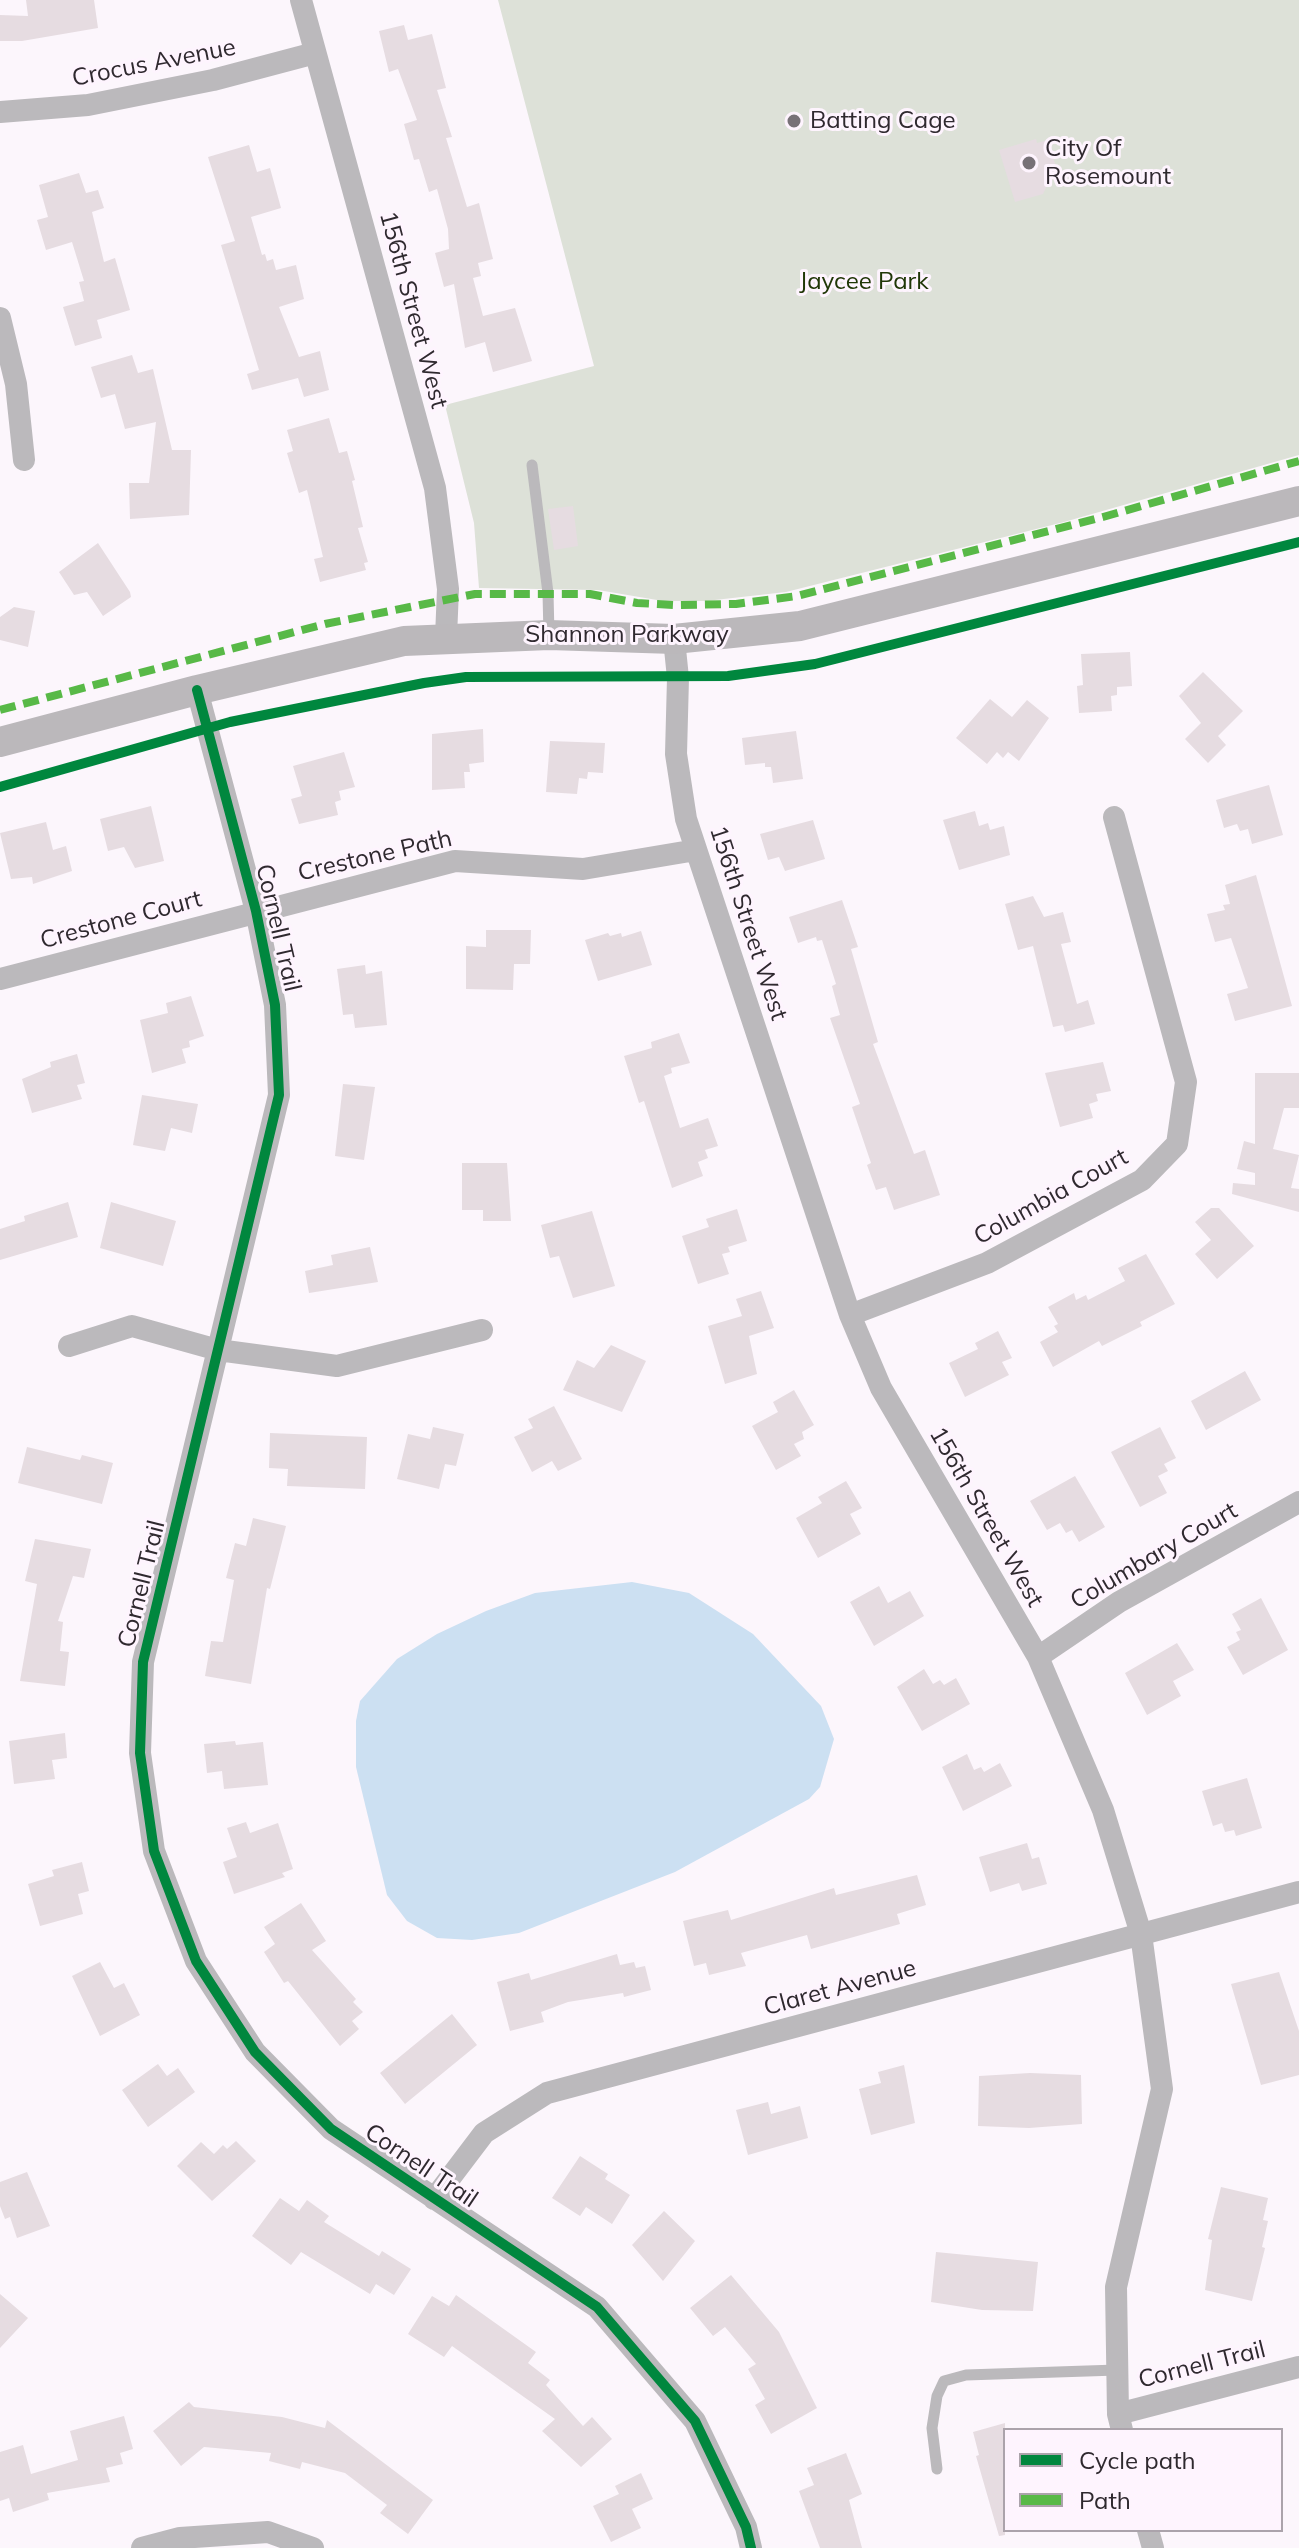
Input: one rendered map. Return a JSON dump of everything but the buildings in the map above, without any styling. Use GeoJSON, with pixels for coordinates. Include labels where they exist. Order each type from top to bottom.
{"type":"FeatureCollection","features":[{"type":"Feature","properties":{"kind":"street","name":"156th Street West"},"geometry":{"type":"LineString","coordinates":[[301,0],[435,488],[448,589],[446,637]]}},
{"type":"Feature","properties":{"kind":"street","name":"Crocus Avenue"},"geometry":{"type":"LineString","coordinates":[[0,112],[88,105],[213,80],[315,53]]}},
{"type":"Feature","properties":{"kind":"street"},"geometry":{"type":"LineString","coordinates":[[0,318],[16,384],[24,460]]}},
{"type":"Feature","properties":{"kind":"street","name":"Shannon Parkway"},"geometry":{"type":"LineString","coordinates":[[0,742],[368,648],[446,637],[549,635],[674,639],[800,626],[1299,501]]}},
{"type":"Feature","properties":{"kind":"street","name":"156th Street West"},"geometry":{"type":"LineString","coordinates":[[674,639],[678,678],[676,754],[686,819],[850,1315],[881,1388],[1038,1657],[1103,1810],[1141,1934],[1162,2089],[1116,2287],[1120,2422]]}},
{"type":"Feature","properties":{"kind":"street","name":"Cornell Trail"},"geometry":{"type":"LineString","coordinates":[[197,690],[256,911],[275,1005],[279,1095],[143,1662],[140,1753],[154,1851],[196,1961],[255,2052],[331,2129],[597,2307],[695,2421],[746,2527],[751,2548]]}},
{"type":"Feature","properties":{"kind":"street","name":"Columbia Court"},"geometry":{"type":"LineString","coordinates":[[850,1315],[987,1263],[1142,1180],[1177,1144],[1186,1082],[1114,817]]}},
{"type":"Feature","properties":{"kind":"street","name":"Crestone Path"},"geometry":{"type":"LineString","coordinates":[[256,911],[455,861],[583,869],[696,850]]}},
{"type":"Feature","properties":{"kind":"street","name":"Crestone Court"},"geometry":{"type":"LineString","coordinates":[[0,979],[256,911]]}},
{"type":"Feature","properties":{"kind":"street"},"geometry":{"type":"LineString","coordinates":[[69,1346],[132,1326],[218,1350],[337,1366],[482,1330]]}},
{"type":"Feature","properties":{"kind":"street","name":"Columbary Court"},"geometry":{"type":"LineString","coordinates":[[1038,1657],[1119,1602],[1299,1502]]}},
{"type":"Feature","properties":{"kind":"street","name":"Claret Avenue"},"geometry":{"type":"LineString","coordinates":[[434,2199],[484,2133],[547,2093],[1299,1892]]}},
{"type":"Feature","properties":{"kind":"street","name":"Cornell Trail"},"geometry":{"type":"LineString","coordinates":[[1120,2422],[1299,2367]]}},
{"type":"Feature","properties":{"kind":"street"},"geometry":{"type":"LineString","coordinates":[[142,2548],[180,2538],[268,2532],[313,2548]]}},
{"type":"Feature","properties":{"kind":"lane"},"geometry":{"type":"LineString","coordinates":[[532,465],[548,593],[549,635]]}},
{"type":"Feature","properties":{"kind":"lane"},"geometry":{"type":"LineString","coordinates":[[937,2469],[932,2428],[937,2396],[944,2381],[966,2375],[1117,2370]]}},
{"type":"Feature","properties":{"kind":"green space","name":"Jaycee Park"},"geometry":{"type":"Polygon","coordinates":[[[498,0],[1299,0],[1299,455],[1064,522],[786,592],[706,601],[663,601],[598,590],[479,588],[474,523],[445,405],[594,366],[498,0]]]}},
{"type":"Feature","properties":{"kind":"water"},"geometry":{"type":"Polygon","coordinates":[[[632,1582],[689,1593],[753,1634],[821,1706],[834,1739],[820,1787],[809,1799],[675,1872],[519,1933],[472,1940],[437,1938],[407,1921],[387,1895],[356,1767],[356,1721],[360,1701],[397,1659],[437,1634],[486,1611],[535,1593],[632,1582]]]}},
{"type":"Feature","properties":{"kind":"marked path"},"geometry":{"type":"LineString","coordinates":[[0,710],[325,624],[475,594],[590,594],[637,603],[675,605],[736,604],[797,596],[1103,517],[1299,461]]}},
{"type":"Feature","properties":{"kind":"cycle path"},"geometry":{"type":"LineString","coordinates":[[0,787],[230,722],[424,683],[466,677],[728,676],[815,664],[1299,542]]}},
{"type":"Feature","properties":{"kind":"cycle path"},"geometry":{"type":"LineString","coordinates":[[197,690],[256,911],[275,1005],[279,1095],[143,1662],[140,1753],[154,1851],[196,1961],[255,2052],[331,2129],[597,2307],[695,2421],[746,2527],[751,2548]]}},
{"type":"Feature","properties":{"kind":"place","name":"Batting Cage"},"geometry":{"type":"Point","coordinates":[794,121]}},
{"type":"Feature","properties":{"kind":"place","name":"City Of Rosemount"},"geometry":{"type":"Point","coordinates":[1029,163]}}]}
